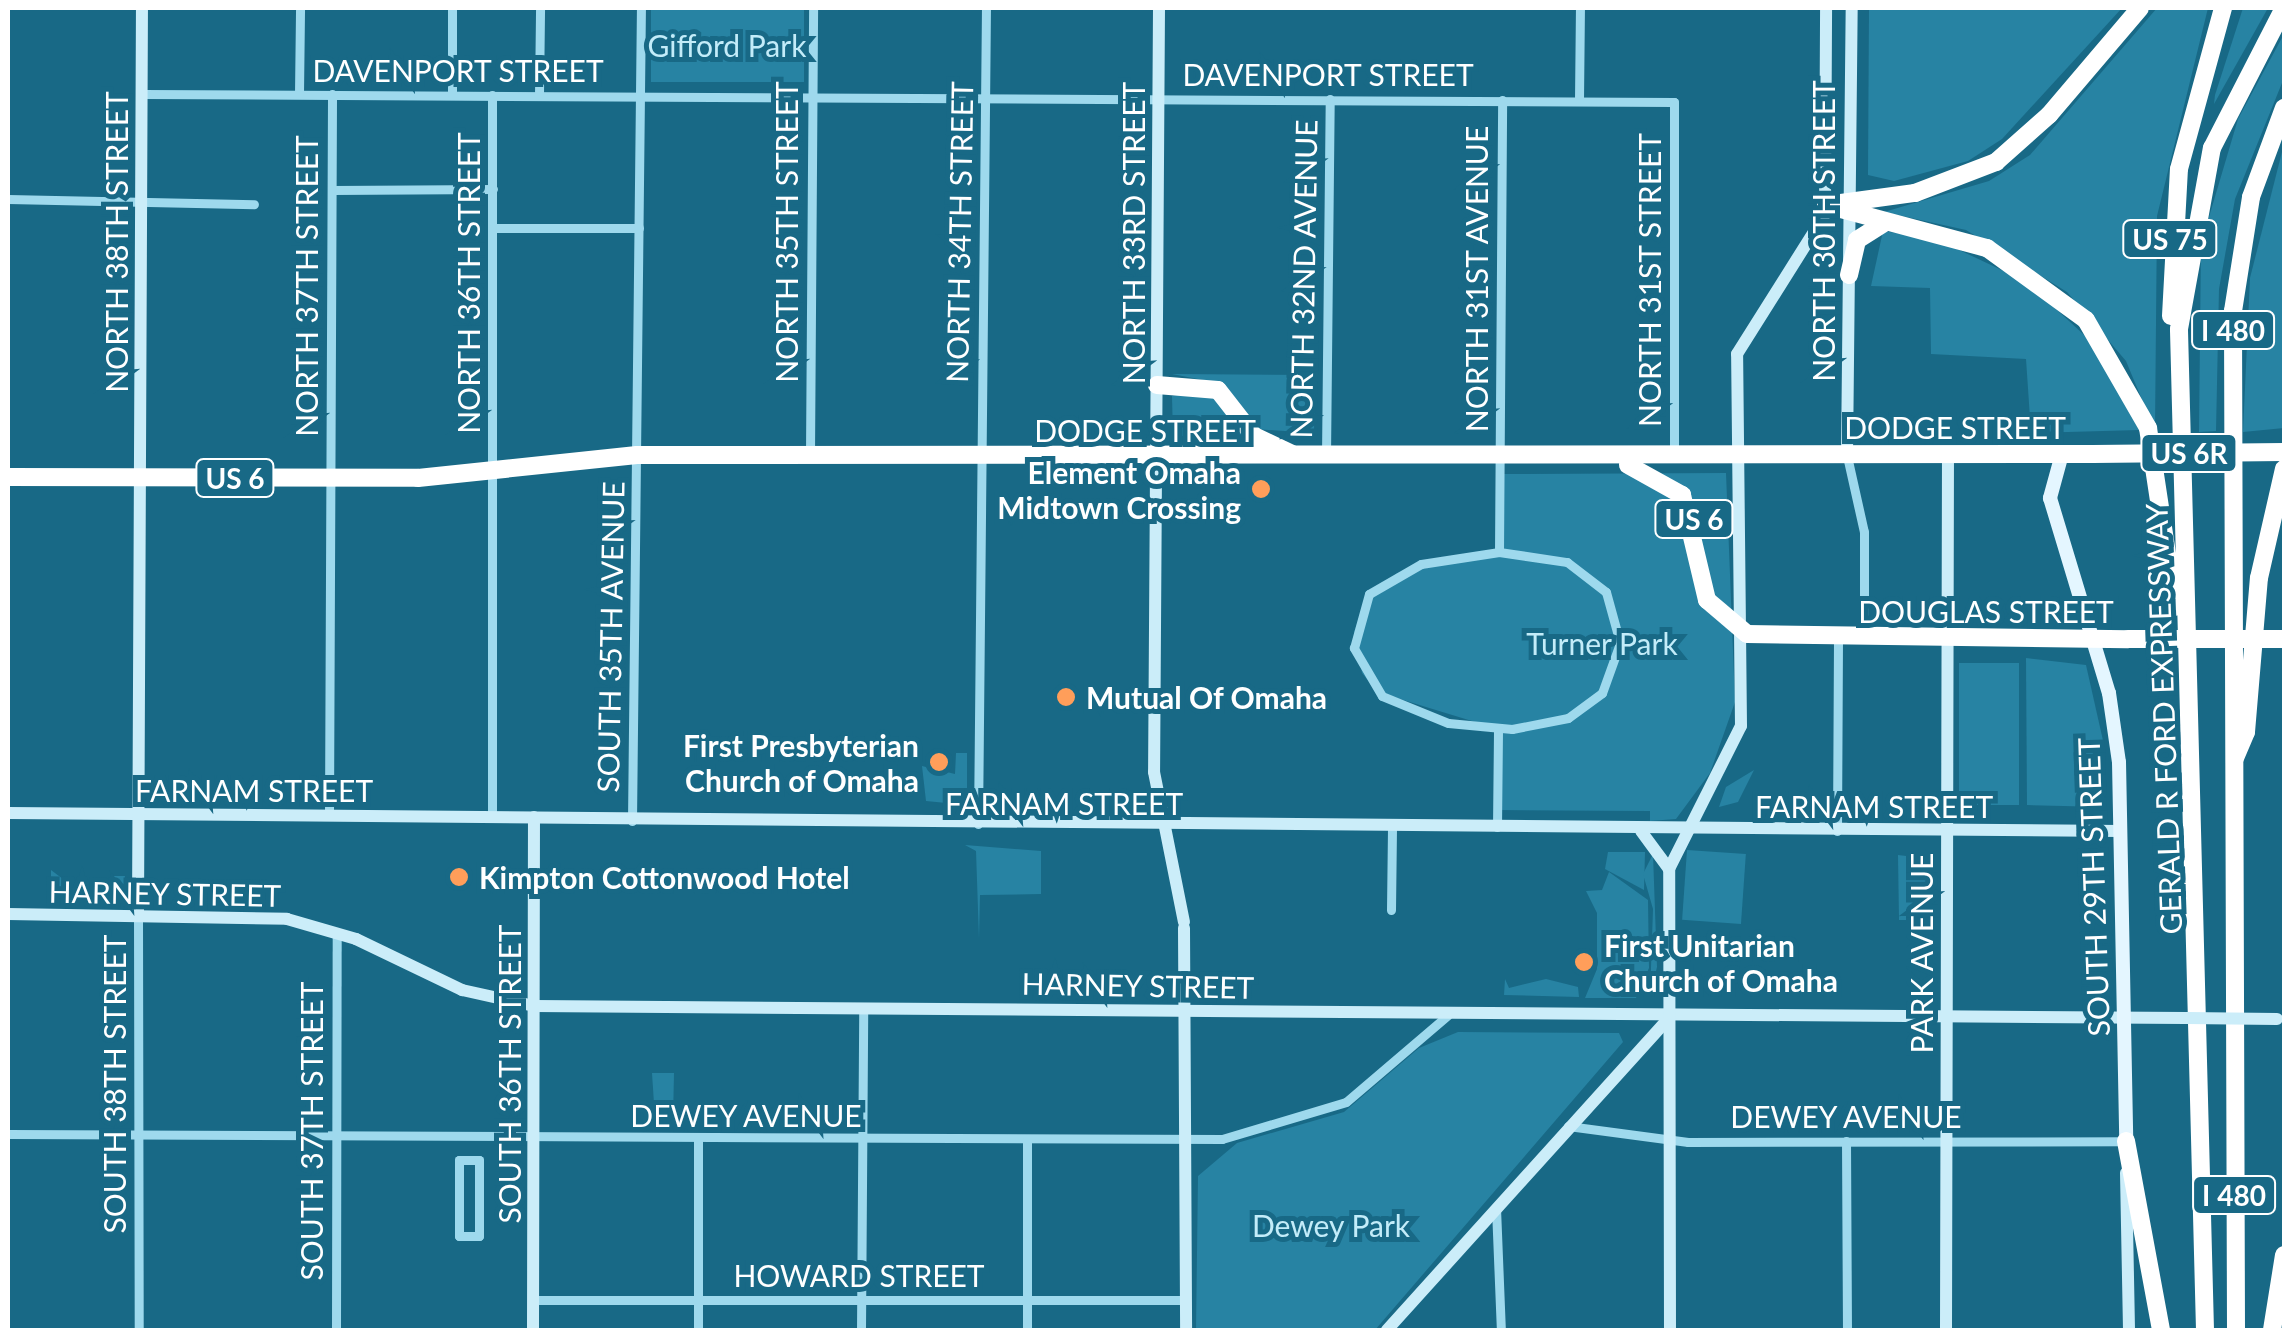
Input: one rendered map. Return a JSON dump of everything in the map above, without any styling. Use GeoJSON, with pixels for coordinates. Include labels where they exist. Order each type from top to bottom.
{"type":"FeatureCollection","features":[{"type":"Feature","properties":{"kind":"highway"},"geometry":{"type":"LineString","coordinates":[[1826,205],[1849,205],[1915,193],[1996,162],[2050,116],[2140,8]]}},
{"type":"Feature","properties":{"kind":"highway","name":"US 75"},"geometry":{"type":"LineString","coordinates":[[2179,421],[2173,210],[2223,8]]}},
{"type":"Feature","properties":{"kind":"highway","name":"GERALD R FORD EXPRESSWAY"},"geometry":{"type":"LineString","coordinates":[[2205,1330],[2192,756],[2179,421],[2180,309],[2200,185],[2234,93],[2284,8]]}},
{"type":"Feature","properties":{"kind":"highway","name":"GERALD R FORD EXPRESSWAY"},"geometry":{"type":"LineString","coordinates":[[2236,1330],[2234,292],[2251,197],[2284,108]]}},
{"type":"Feature","properties":{"kind":"highway"},"geometry":{"type":"LineString","coordinates":[[1849,205],[1892,221],[1964,238],[2032,273],[2086,320],[2123,372],[2157,460],[2192,756]]}},
{"type":"Feature","properties":{"kind":"highway"},"geometry":{"type":"LineString","coordinates":[[1849,275],[1864,232],[1892,221]]}},
{"type":"Feature","properties":{"kind":"highway"},"geometry":{"type":"LineString","coordinates":[[1157,385],[1218,390],[1258,439],[1319,459]]}},
{"type":"Feature","properties":{"kind":"highway","name":"DODGE STREET"},"geometry":{"type":"LineString","coordinates":[[8,477],[330,478],[493,471],[637,455],[1319,459],[2284,452]]}},
{"type":"Feature","properties":{"kind":"highway"},"geometry":{"type":"LineString","coordinates":[[1682,495],[1683,475],[1708,456]]}},
{"type":"Feature","properties":{"kind":"highway","name":"US 6"},"geometry":{"type":"LineString","coordinates":[[1583,458],[1654,472],[1682,495],[1707,600],[1747,634]]}},
{"type":"Feature","properties":{"kind":"highway"},"geometry":{"type":"LineString","coordinates":[[2232,766],[2246,732],[2255,601],[2284,469]]}},
{"type":"Feature","properties":{"kind":"highway","name":"DOUGLAS STREET"},"geometry":{"type":"LineString","coordinates":[[1747,634],[1838,638],[2284,639]]}},
{"type":"Feature","properties":{"kind":"highway"},"geometry":{"type":"LineString","coordinates":[[2126,1141],[2161,1330]]}},
{"type":"Feature","properties":{"kind":"highway"},"geometry":{"type":"LineString","coordinates":[[2272,1330],[2284,1254]]}},
{"type":"Feature","properties":{"kind":"main road","name":"NORTH 38TH STREET"},"geometry":{"type":"LineString","coordinates":[[140,477],[142,8]]}},
{"type":"Feature","properties":{"kind":"main road","name":"NORTH 33RD STREET"},"geometry":{"type":"LineString","coordinates":[[1159,8],[1154,772],[1184,925],[1186,1330]]}},
{"type":"Feature","properties":{"kind":"main road","name":"NORTH 30TH STREET"},"geometry":{"type":"LineString","coordinates":[[1826,8],[1826,205]]}},
{"type":"Feature","properties":{"kind":"main road","name":"NORTH 30TH STREET"},"geometry":{"type":"LineString","coordinates":[[1847,456],[1852,8]]}},
{"type":"Feature","properties":{"kind":"main road"},"geometry":{"type":"LineString","coordinates":[[1670,1330],[1670,869],[1740,731],[1747,634],[1738,456],[1741,339],[1807,250],[1826,205]]}},
{"type":"Feature","properties":{"kind":"main road","name":"SOUTH 29TH STREET"},"geometry":{"type":"LineString","coordinates":[[2062,454],[2050,498],[2115,726],[2127,1017],[2129,1330]]}},
{"type":"Feature","properties":{"kind":"main road","name":"PARK AVENUE"},"geometry":{"type":"LineString","coordinates":[[1946,1330],[1948,455]]}},
{"type":"Feature","properties":{"kind":"main road","name":"SOUTH 38TH STREET"},"geometry":{"type":"LineString","coordinates":[[138,915],[140,477]]}},
{"type":"Feature","properties":{"kind":"main road","name":"FARNAM STREET"},"geometry":{"type":"LineString","coordinates":[[8,813],[492,816],[978,827],[2120,832]]}},
{"type":"Feature","properties":{"kind":"main road","name":"SOUTH 36TH STREET"},"geometry":{"type":"LineString","coordinates":[[534,817],[534,1330]]}},
{"type":"Feature","properties":{"kind":"main road"},"geometry":{"type":"LineString","coordinates":[[1641,830],[1670,869]]}},
{"type":"Feature","properties":{"kind":"main road","name":"HARNEY STREET"},"geometry":{"type":"LineString","coordinates":[[8,914],[270,917],[337,932],[462,990],[534,1006],[1669,1018],[2281,1019]]}},
{"type":"Feature","properties":{"kind":"main road"},"geometry":{"type":"LineString","coordinates":[[1387,1330],[1669,1018]]}},
{"type":"Feature","properties":{"kind":"street","name":"NORTH 37TH STREET"},"geometry":{"type":"LineString","coordinates":[[299,94],[300,8]]}},
{"type":"Feature","properties":{"kind":"street"},"geometry":{"type":"LineString","coordinates":[[452,8],[452,95]]}},
{"type":"Feature","properties":{"kind":"street"},"geometry":{"type":"LineString","coordinates":[[539,96],[540,8]]}},
{"type":"Feature","properties":{"kind":"street","name":"SOUTH 35TH AVENUE"},"geometry":{"type":"LineString","coordinates":[[632,820],[641,8]]}},
{"type":"Feature","properties":{"kind":"street","name":"NORTH 35TH STREET"},"geometry":{"type":"LineString","coordinates":[[810,457],[813,8]]}},
{"type":"Feature","properties":{"kind":"street","name":"NORTH 34TH STREET"},"geometry":{"type":"LineString","coordinates":[[978,827],[986,8]]}},
{"type":"Feature","properties":{"kind":"street"},"geometry":{"type":"LineString","coordinates":[[1580,8],[1580,100]]}},
{"type":"Feature","properties":{"kind":"street","name":"DAVENPORT STREET"},"geometry":{"type":"LineString","coordinates":[[142,94],[1674,102]]}},
{"type":"Feature","properties":{"kind":"street","name":"NORTH 37TH STREET"},"geometry":{"type":"LineString","coordinates":[[330,478],[332,94]]}},
{"type":"Feature","properties":{"kind":"street","name":"NORTH 36TH STREET"},"geometry":{"type":"LineString","coordinates":[[492,95],[493,471]]}},
{"type":"Feature","properties":{"kind":"street","name":"NORTH 32ND AVENUE"},"geometry":{"type":"LineString","coordinates":[[1319,459],[1330,99]]}},
{"type":"Feature","properties":{"kind":"street","name":"NORTH 31ST AVENUE"},"geometry":{"type":"LineString","coordinates":[[1499,552],[1502,100]]}},
{"type":"Feature","properties":{"kind":"street","name":"NORTH 31ST STREET"},"geometry":{"type":"LineString","coordinates":[[1674,102],[1674,457]]}},
{"type":"Feature","properties":{"kind":"street"},"geometry":{"type":"LineString","coordinates":[[332,190],[493,189]]}},
{"type":"Feature","properties":{"kind":"street"},"geometry":{"type":"LineString","coordinates":[[8,199],[254,204]]}},
{"type":"Feature","properties":{"kind":"street"},"geometry":{"type":"LineString","coordinates":[[493,228],[639,228]]}},
{"type":"Feature","properties":{"kind":"street"},"geometry":{"type":"LineString","coordinates":[[1847,456],[1864,532],[1864,638]]}},
{"type":"Feature","properties":{"kind":"street"},"geometry":{"type":"LineString","coordinates":[[492,816],[493,471]]}},
{"type":"Feature","properties":{"kind":"street"},"geometry":{"type":"LineString","coordinates":[[329,815],[330,478]]}},
{"type":"Feature","properties":{"kind":"street"},"geometry":{"type":"LineString","coordinates":[[1499,552],[1584,570],[1613,606],[1620,643],[1608,683],[1584,710],[1498,729],[1389,702],[1364,677],[1354,640],[1363,603],[1393,575],[1499,552]]}},
{"type":"Feature","properties":{"kind":"street"},"geometry":{"type":"LineString","coordinates":[[1837,830],[1838,638]]}},
{"type":"Feature","properties":{"kind":"street"},"geometry":{"type":"LineString","coordinates":[[1497,830],[1498,729]]}},
{"type":"Feature","properties":{"kind":"street"},"geometry":{"type":"LineString","coordinates":[[1391,906],[1392,829]]}},
{"type":"Feature","properties":{"kind":"street","name":"SOUTH 38TH STREET"},"geometry":{"type":"LineString","coordinates":[[138,915],[138,1330]]}},
{"type":"Feature","properties":{"kind":"street","name":"SOUTH 37TH STREET"},"geometry":{"type":"LineString","coordinates":[[336,1330],[337,932]]}},
{"type":"Feature","properties":{"kind":"street"},"geometry":{"type":"LineString","coordinates":[[861,1330],[864,1008]]}},
{"type":"Feature","properties":{"kind":"street","name":"DEWEY AVENUE"},"geometry":{"type":"LineString","coordinates":[[8,1134],[698,1140],[1232,1137],[1336,1107],[1448,1015]]}},
{"type":"Feature","properties":{"kind":"street","name":"DEWEY AVENUE"},"geometry":{"type":"LineString","coordinates":[[1568,1126],[1670,1138],[2126,1141]]}},
{"type":"Feature","properties":{"kind":"street"},"geometry":{"type":"LineString","coordinates":[[468,1160],[469,1136]]}},
{"type":"Feature","properties":{"kind":"street"},"geometry":{"type":"LineString","coordinates":[[1026,1330],[1027,1139]]}},
{"type":"Feature","properties":{"kind":"street"},"geometry":{"type":"LineString","coordinates":[[698,1140],[698,1330]]}},
{"type":"Feature","properties":{"kind":"street"},"geometry":{"type":"LineString","coordinates":[[1846,1141],[1847,1330]]}},
{"type":"Feature","properties":{"kind":"street"},"geometry":{"type":"LineString","coordinates":[[459,1160],[468,1160],[478,1160],[478,1236],[459,1236],[459,1160]]}},
{"type":"Feature","properties":{"kind":"street"},"geometry":{"type":"LineString","coordinates":[[1496,1208],[1501,1330]]}},
{"type":"Feature","properties":{"kind":"street","name":"HOWARD STREET"},"geometry":{"type":"LineString","coordinates":[[533,1300],[1186,1300]]}},
{"type":"Feature","properties":{"kind":"green space","name":"Gifford Park"},"geometry":{"type":"Polygon","coordinates":[[[651,8],[804,8],[804,82],[651,82],[651,8]]]}},
{"type":"Feature","properties":{"kind":"green space"},"geometry":{"type":"Polygon","coordinates":[[[1869,8],[2122,8],[2002,139],[1968,161],[1894,181],[1868,175],[1869,8]]]}},
{"type":"Feature","properties":{"kind":"green space"},"geometry":{"type":"Polygon","coordinates":[[[2157,8],[2208,8],[2157,216],[2155,431],[2126,361],[2067,292],[1966,230],[1884,212],[1989,181],[2030,155],[2157,8]]]}},
{"type":"Feature","properties":{"kind":"green space"},"geometry":{"type":"Polygon","coordinates":[[[2243,8],[2268,8],[2214,104],[2215,95],[2243,8]]]}},
{"type":"Feature","properties":{"kind":"green space"},"geometry":{"type":"Polygon","coordinates":[[[2284,34],[2284,78],[2235,199],[2219,289],[2216,431],[2199,432],[2201,244],[2238,119],[2284,34]]]}},
{"type":"Feature","properties":{"kind":"green space"},"geometry":{"type":"Polygon","coordinates":[[[2284,144],[2284,428],[2243,432],[2250,278],[2284,144]]]}},
{"type":"Feature","properties":{"kind":"green space"},"geometry":{"type":"Polygon","coordinates":[[[1883,231],[1936,239],[2027,282],[2096,346],[2139,430],[2031,433],[2026,359],[1931,354],[1930,288],[1871,286],[1883,231]]]}},
{"type":"Feature","properties":{"kind":"green space"},"geometry":{"type":"Polygon","coordinates":[[[1172,374],[1315,375],[1314,433],[1254,429],[1208,381],[1172,374]]]}},
{"type":"Feature","properties":{"kind":"green space"},"geometry":{"type":"Polygon","coordinates":[[[1208,390],[1247,437],[1173,436],[1172,396],[1208,390]]]}},
{"type":"Feature","properties":{"kind":"green space","name":"Turner Park"},"geometry":{"type":"Polygon","coordinates":[[[1726,473],[1735,702],[1710,773],[1676,819],[1650,821],[1650,811],[1497,810],[1498,729],[1377,692],[1362,673],[1354,632],[1366,599],[1397,573],[1499,551],[1500,474],[1726,473]]]}},
{"type":"Feature","properties":{"kind":"green space"},"geometry":{"type":"Polygon","coordinates":[[[2026,658],[2086,665],[2104,745],[2104,807],[2027,805],[2026,658]]]}},
{"type":"Feature","properties":{"kind":"green space"},"geometry":{"type":"Polygon","coordinates":[[[1959,663],[2019,663],[2019,805],[1959,805],[1959,663]]]}},
{"type":"Feature","properties":{"kind":"green space"},"geometry":{"type":"Polygon","coordinates":[[[956,753],[967,753],[967,805],[926,801],[922,766],[955,774],[956,753]]]}},
{"type":"Feature","properties":{"kind":"green space"},"geometry":{"type":"Polygon","coordinates":[[[1754,770],[1738,802],[1719,807],[1726,787],[1754,770]]]}},
{"type":"Feature","properties":{"kind":"green space"},"geometry":{"type":"Polygon","coordinates":[[[965,845],[1041,851],[1041,894],[980,895],[979,939],[976,851],[965,845]]]}},
{"type":"Feature","properties":{"kind":"green space"},"geometry":{"type":"Polygon","coordinates":[[[1687,850],[1746,854],[1741,924],[1682,920],[1687,850]]]}},
{"type":"Feature","properties":{"kind":"green space"},"geometry":{"type":"Polygon","coordinates":[[[1608,852],[1645,852],[1644,890],[1605,869],[1608,852]]]}},
{"type":"Feature","properties":{"kind":"green space"},"geometry":{"type":"Polygon","coordinates":[[[1653,854],[1657,967],[1650,997],[1653,909],[1643,874],[1653,854]]]}},
{"type":"Feature","properties":{"kind":"green space"},"geometry":{"type":"Polygon","coordinates":[[[1898,855],[1931,859],[1927,920],[1899,920],[1898,855]]]}},
{"type":"Feature","properties":{"kind":"green space"},"geometry":{"type":"Polygon","coordinates":[[[51,870],[80,892],[109,894],[119,881],[112,876],[125,876],[122,898],[51,898],[51,870]]]}},
{"type":"Feature","properties":{"kind":"green space"},"geometry":{"type":"Polygon","coordinates":[[[1609,872],[1648,900],[1649,968],[1636,998],[1585,998],[1597,969],[1597,913],[1586,891],[1602,890],[1609,872]]]}},
{"type":"Feature","properties":{"kind":"green space"},"geometry":{"type":"Polygon","coordinates":[[[1505,979],[1509,988],[1546,979],[1578,987],[1579,997],[1504,995],[1505,979]]]}},
{"type":"Feature","properties":{"kind":"green space","name":"Dewey Park"},"geometry":{"type":"Polygon","coordinates":[[[1458,1032],[1619,1033],[1623,1042],[1375,1330],[1196,1330],[1198,1176],[1237,1143],[1344,1112],[1419,1048],[1458,1032]]]}},
{"type":"Feature","properties":{"kind":"green space"},"geometry":{"type":"Polygon","coordinates":[[[652,1073],[674,1073],[673,1119],[655,1119],[652,1073]]]}},
{"type":"Feature","properties":{"kind":"place","name":"Element Omaha Midtown Crossing"},"geometry":{"type":"Point","coordinates":[1261,489]}},
{"type":"Feature","properties":{"kind":"place","name":"Mutual Of Omaha"},"geometry":{"type":"Point","coordinates":[1066,697]}},
{"type":"Feature","properties":{"kind":"place","name":"First Presbyterian Church of Omaha"},"geometry":{"type":"Point","coordinates":[939,762]}},
{"type":"Feature","properties":{"kind":"place","name":"Kimpton Cottonwood Hotel"},"geometry":{"type":"Point","coordinates":[459,877]}},
{"type":"Feature","properties":{"kind":"place","name":"First Unitarian Church of Omaha"},"geometry":{"type":"Point","coordinates":[1584,962]}}]}
